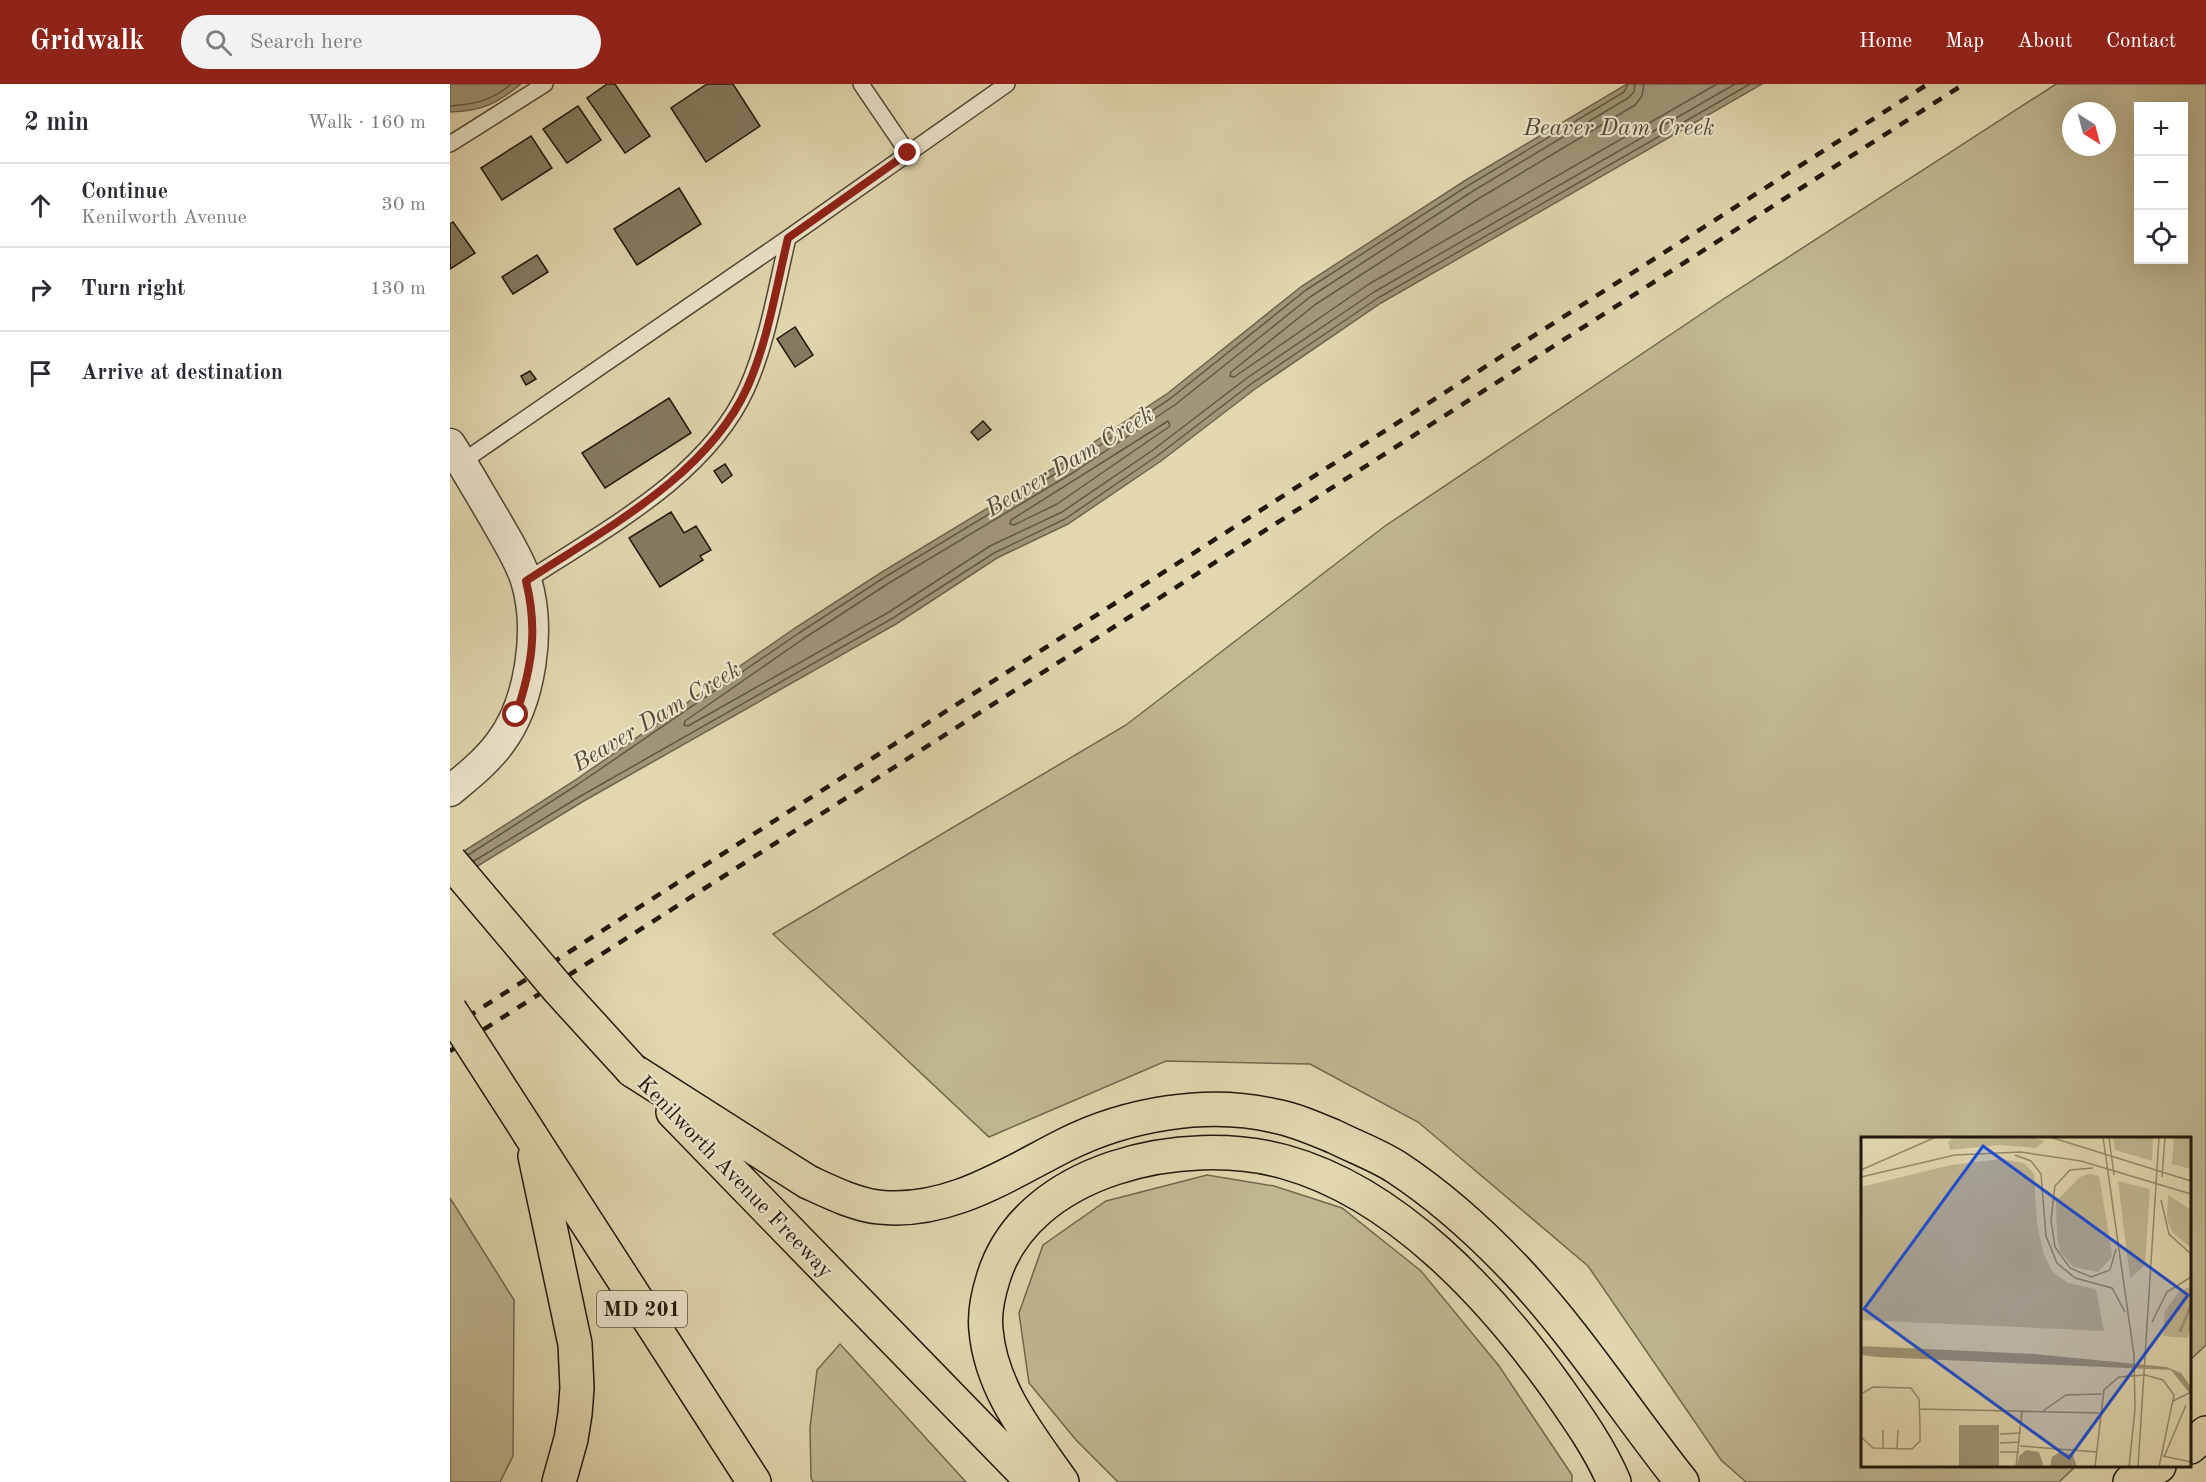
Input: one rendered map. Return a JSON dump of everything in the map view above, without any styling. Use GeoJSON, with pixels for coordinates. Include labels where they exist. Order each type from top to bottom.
{"type":"FeatureCollection","features":[{"type":"Feature","properties":{"kind":"highway","name":"Kenilworth Avenue Freeway"},"geometry":{"type":"LineString","coordinates":[[450,861],[552,982],[632,1070],[1033,1482]]}},
{"type":"Feature","properties":{"kind":"highway","name":"MD 201"},"geometry":{"type":"LineString","coordinates":[[450,1010],[753,1482]]}},
{"type":"Feature","properties":{"kind":"highway"},"geometry":{"type":"LineString","coordinates":[[632,1070],[808,1182],[827,1191],[875,1206],[903,1208],[953,1199],[1007,1177],[1069,1143],[1120,1124],[1150,1116],[1193,1111],[1248,1111],[1276,1116],[1311,1127],[1395,1166],[1455,1212],[1483,1237],[1516,1270],[1576,1340],[1682,1482]]}},
{"type":"Feature","properties":{"kind":"highway"},"geometry":{"type":"LineString","coordinates":[[531,1136],[575,1344],[577,1388],[575,1414],[571,1439],[559,1482]]}},
{"type":"Feature","properties":{"kind":"highway"},"geometry":{"type":"LineString","coordinates":[[1062,1482],[1012,1409],[1001,1389],[994,1369],[986,1329],[986,1306],[996,1267],[1006,1246],[1023,1224],[1066,1190],[1118,1167],[1154,1158],[1197,1153],[1254,1155],[1285,1162],[1339,1182],[1367,1197],[1398,1219],[1444,1258],[1501,1316],[1526,1346],[1581,1423],[1614,1482]]}},
{"type":"Feature","properties":{"kind":"highway"},"geometry":{"type":"LineString","coordinates":[[863,1307],[1012,1482]]}},
{"type":"Feature","properties":{"kind":"highway"},"geometry":{"type":"LineString","coordinates":[[2191,1446],[2206,1432]]}},
{"type":"Feature","properties":{"kind":"highway"},"geometry":{"type":"LineString","coordinates":[[2130,1482],[2157,1467]]}},
{"type":"Feature","properties":{"kind":"highway"},"geometry":{"type":"LineString","coordinates":[[2146,1482],[2166,1467]]}},
{"type":"Feature","properties":{"kind":"street"},"geometry":{"type":"LineString","coordinates":[[450,790],[482,764],[495,750],[516,715],[524,691],[534,640],[533,607],[518,559],[456,453]]}},
{"type":"Feature","properties":{"kind":"lane"},"geometry":{"type":"LineString","coordinates":[[450,144],[545,84]]}},
{"type":"Feature","properties":{"kind":"lane"},"geometry":{"type":"LineString","coordinates":[[861,84],[908,153]]}},
{"type":"Feature","properties":{"kind":"lane"},"geometry":{"type":"LineString","coordinates":[[456,453],[788,238],[1007,84]]}},
{"type":"Feature","properties":{"kind":"lane"},"geometry":{"type":"LineString","coordinates":[[526,581],[672,483],[700,456],[720,430],[746,389],[760,352],[788,238]]}},
{"type":"Feature","properties":{"kind":"shaded area"},"geometry":{"type":"Polygon","coordinates":[[[2056,84],[2206,84],[2206,1345],[2191,1359],[2191,1137],[1861,1137],[1861,1467],[2075,1467],[2059,1482],[1746,1482],[1721,1460],[1588,1266],[1418,1122],[1310,1064],[1166,1061],[989,1137],[773,934],[1126,725],[1385,526],[1722,300],[2056,84]]]}},
{"type":"Feature","properties":{"kind":"shaded area"},"geometry":{"type":"Polygon","coordinates":[[[1207,1175],[1274,1186],[1342,1208],[1421,1271],[1499,1366],[1572,1475],[1572,1482],[1118,1482],[1076,1440],[1029,1383],[1019,1313],[1043,1245],[1106,1201],[1207,1175]]]}},
{"type":"Feature","properties":{"kind":"shaded area"},"geometry":{"type":"Polygon","coordinates":[[[450,1198],[514,1300],[513,1456],[500,1482],[450,1482],[450,1198]]]}},
{"type":"Feature","properties":{"kind":"shaded area"},"geometry":{"type":"Polygon","coordinates":[[[840,1344],[966,1482],[813,1482],[810,1428],[817,1370],[840,1344]]]}},
{"type":"Feature","properties":{"kind":"water"},"geometry":{"type":"Polygon","coordinates":[[[450,84],[521,84],[504,97],[488,105],[471,110],[450,112],[450,84]]]}},
{"type":"Feature","properties":{"kind":"water","name":"Beaver Dam Creek"},"geometry":{"type":"Polygon","coordinates":[[[1627,84],[1762,84],[1381,303],[1255,389],[1161,461],[1068,524],[997,558],[896,624],[582,802],[450,883],[450,860],[574,781],[795,628],[882,572],[1067,460],[1168,393],[1302,286],[1466,180],[1627,84]]]}},
{"type":"Feature","properties":{"kind":"building"},"geometry":{"type":"Polygon","coordinates":[[[607,84],[615,84],[650,136],[625,153],[587,98],[607,84]]]}},
{"type":"Feature","properties":{"kind":"building"},"geometry":{"type":"Polygon","coordinates":[[[707,84],[733,84],[760,126],[706,162],[671,108],[707,84]]]}},
{"type":"Feature","properties":{"kind":"building"},"geometry":{"type":"Polygon","coordinates":[[[578,106],[601,140],[567,163],[543,129],[578,106]]]}},
{"type":"Feature","properties":{"kind":"building"},"geometry":{"type":"Polygon","coordinates":[[[531,136],[552,168],[502,200],[481,168],[531,136]]]}},
{"type":"Feature","properties":{"kind":"building"},"geometry":{"type":"Polygon","coordinates":[[[679,188],[701,224],[637,265],[614,229],[679,188]]]}},
{"type":"Feature","properties":{"kind":"building"},"geometry":{"type":"Polygon","coordinates":[[[453,222],[475,253],[450,269],[450,224],[453,222]]]}},
{"type":"Feature","properties":{"kind":"building"},"geometry":{"type":"Polygon","coordinates":[[[537,255],[548,272],[513,294],[502,277],[537,255]]]}},
{"type":"Feature","properties":{"kind":"building"},"geometry":{"type":"Polygon","coordinates":[[[795,327],[813,355],[795,367],[777,339],[795,327]]]}},
{"type":"Feature","properties":{"kind":"building"},"geometry":{"type":"Polygon","coordinates":[[[530,371],[536,379],[526,385],[521,376],[530,371]]]}},
{"type":"Feature","properties":{"kind":"building"},"geometry":{"type":"Polygon","coordinates":[[[669,398],[691,433],[605,488],[582,453],[669,398]]]}},
{"type":"Feature","properties":{"kind":"building"},"geometry":{"type":"Polygon","coordinates":[[[983,421],[991,430],[978,440],[971,432],[983,421]]]}},
{"type":"Feature","properties":{"kind":"building"},"geometry":{"type":"Polygon","coordinates":[[[725,464],[732,475],[722,483],[714,471],[725,464]]]}},
{"type":"Feature","properties":{"kind":"building"},"geometry":{"type":"Polygon","coordinates":[[[671,512],[684,533],[696,526],[711,550],[700,556],[703,560],[660,587],[629,538],[671,512]]]}},
{"type":"Feature","properties":{"kind":"railway"},"geometry":{"type":"LineString","coordinates":[[450,1028],[1928,84]]}},
{"type":"Feature","properties":{"kind":"railway"},"geometry":{"type":"LineString","coordinates":[[450,1051],[1964,84]]}},
{"type":"Feature","properties":{"kind":"route"},"geometry":{"type":"LineString","coordinates":[[516,715],[524,691],[534,640],[533,607],[526,581],[672,483],[700,456],[746,389],[770,318],[788,238],[908,153]]}}]}
